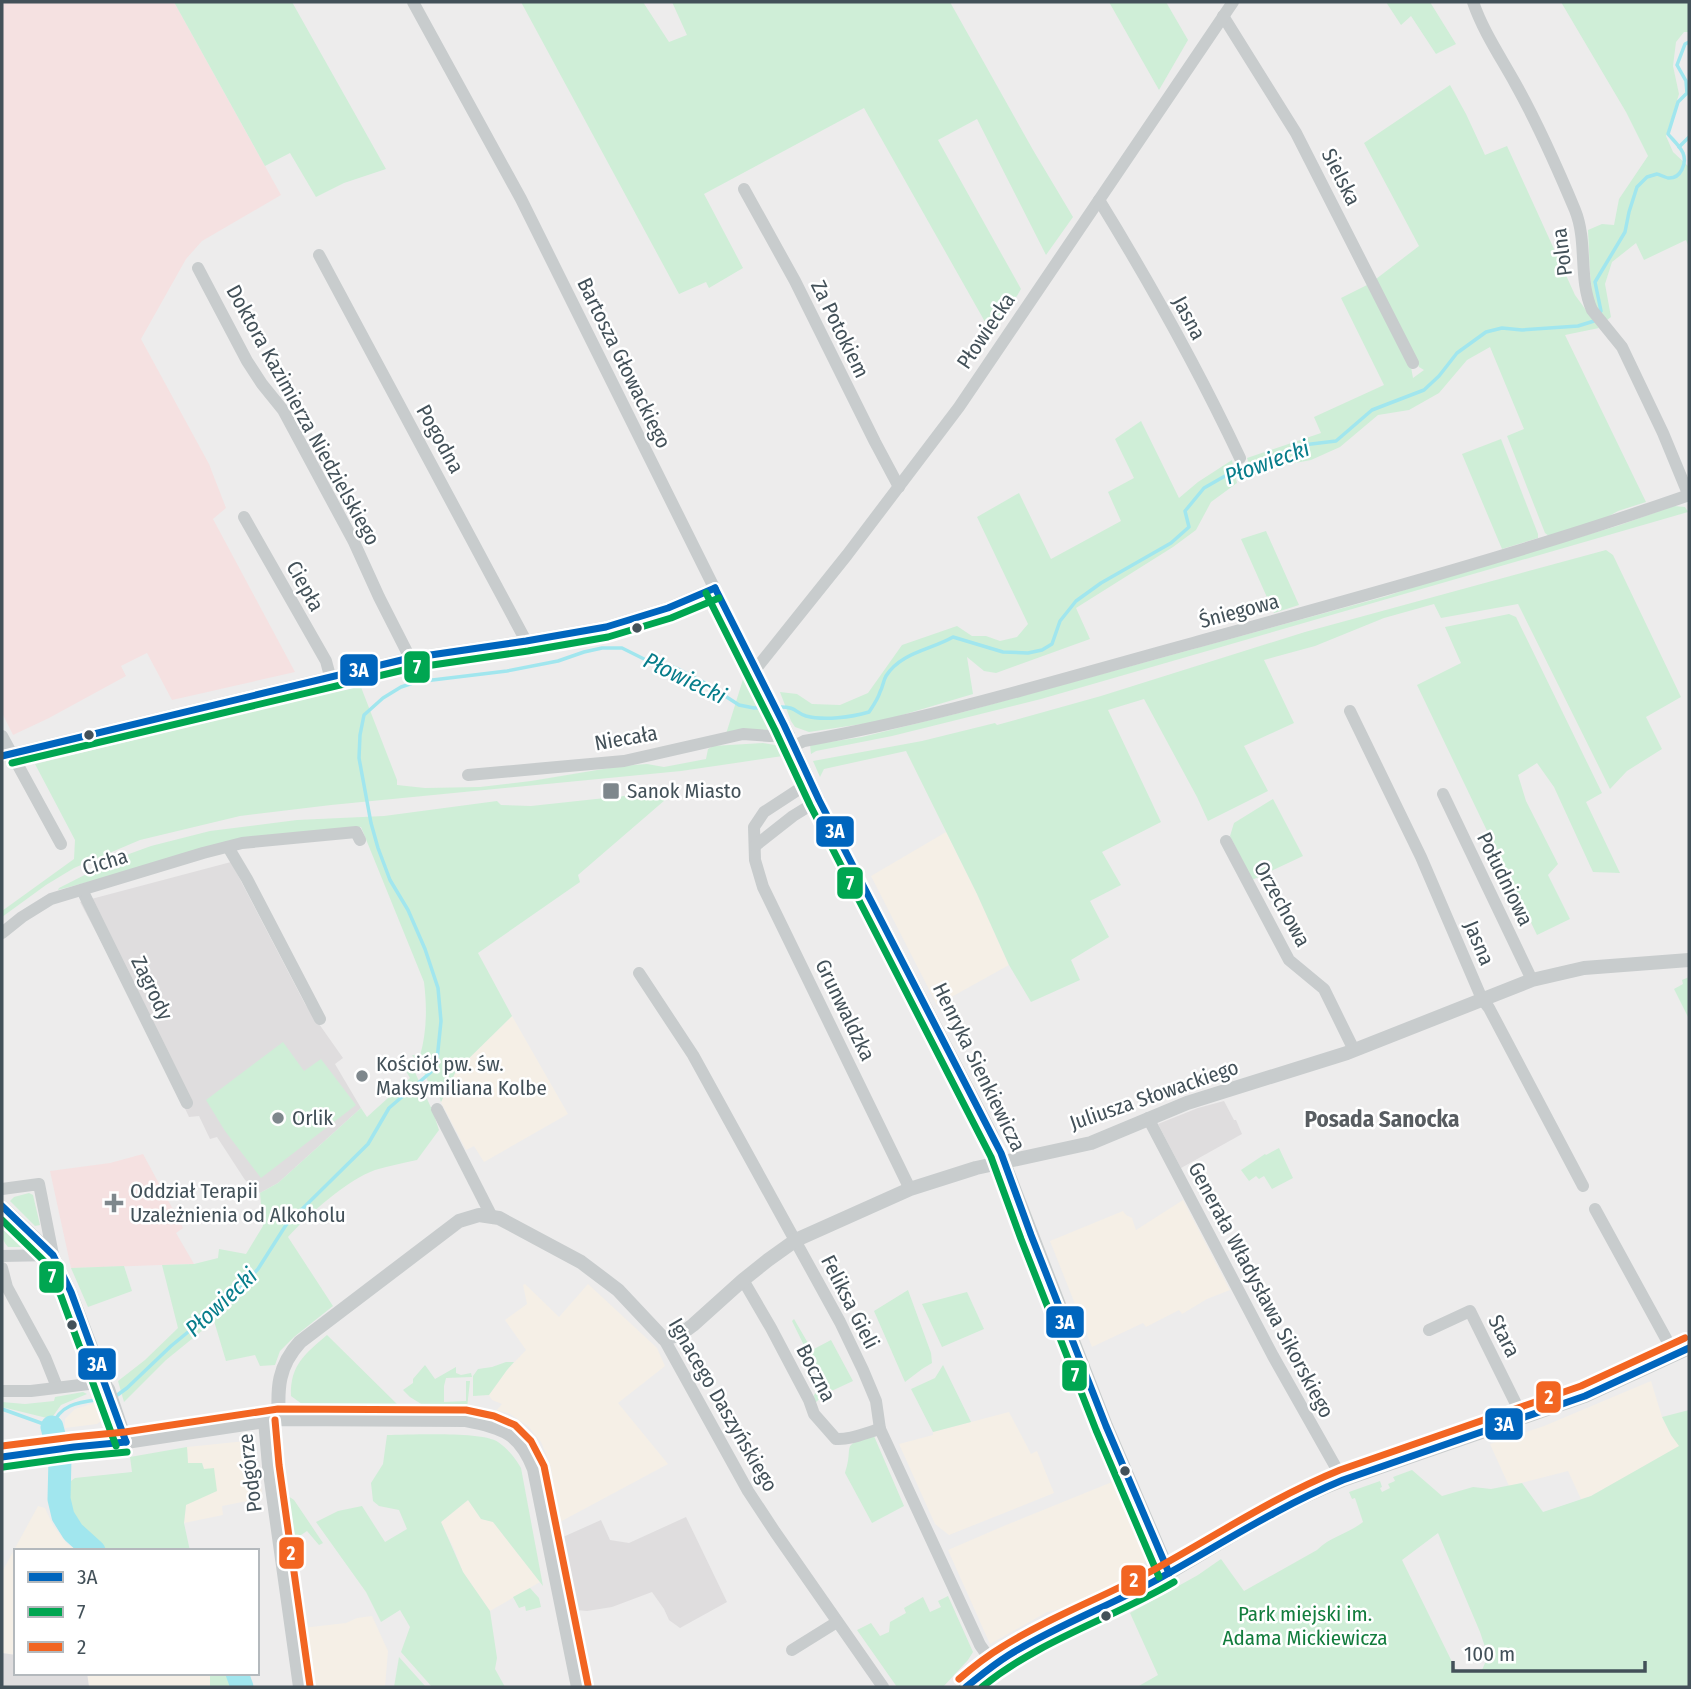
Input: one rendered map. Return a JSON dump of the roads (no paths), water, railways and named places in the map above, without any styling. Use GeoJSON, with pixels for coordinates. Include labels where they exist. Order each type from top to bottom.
{"type":"FeatureCollection","features":[{"type":"Feature","properties":{"kind":"street","name":"Bartosza Głowackiego"},"geometry":{"type":"LineString","coordinates":[[414,2],[521,199],[789,735]]}},
{"type":"Feature","properties":{"kind":"street","name":"Płowiecka"},"geometry":{"type":"LineString","coordinates":[[755,670],[899,487],[964,399],[1233,2]]}},
{"type":"Feature","properties":{"kind":"street","name":"Polna"},"geometry":{"type":"LineString","coordinates":[[1473,2],[1487,34],[1530,111],[1577,214],[1583,245],[1585,290],[1592,310],[1622,347],[1689,495]]}},
{"type":"Feature","properties":{"kind":"street","name":"Sielska"},"geometry":{"type":"LineString","coordinates":[[1223,16],[1319,174],[1413,363]]}},
{"type":"Feature","properties":{"kind":"street","name":"Za Potokiem"},"geometry":{"type":"LineString","coordinates":[[744,189],[795,281],[899,487]]}},
{"type":"Feature","properties":{"kind":"street","name":"Jasna"},"geometry":{"type":"LineString","coordinates":[[1098,200],[1162,307],[1240,458]]}},
{"type":"Feature","properties":{"kind":"street","name":"Pogodna"},"geometry":{"type":"LineString","coordinates":[[319,255],[526,641]]}},
{"type":"Feature","properties":{"kind":"street","name":"Doktora Kazimierza Niedzielskiego"},"geometry":{"type":"LineString","coordinates":[[198,268],[247,361],[283,410],[354,542],[410,658]]}},
{"type":"Feature","properties":{"kind":"street","name":"Śniegowa"},"geometry":{"type":"LineString","coordinates":[[789,735],[804,741],[892,724],[987,699],[1379,592],[1585,530],[1689,495]]}},
{"type":"Feature","properties":{"kind":"street","name":"Ciepła"},"geometry":{"type":"LineString","coordinates":[[244,517],[326,661],[330,676]]}},
{"type":"Feature","properties":{"kind":"street"},"geometry":{"type":"LineString","coordinates":[[6,755],[410,658],[606,627],[668,608],[715,588]]}},
{"type":"Feature","properties":{"kind":"street","name":"Jasna"},"geometry":{"type":"LineString","coordinates":[[1350,710],[1421,857],[1482,999],[1583,1186]]}},
{"type":"Feature","properties":{"kind":"street","name":"Niecała"},"geometry":{"type":"LineString","coordinates":[[468,775],[624,761],[743,734],[789,735]]}},
{"type":"Feature","properties":{"kind":"street","name":"Henryka Sienkiewicza"},"geometry":{"type":"LineString","coordinates":[[789,735],[819,800],[996,1144],[1102,1414],[1169,1573]]}},
{"type":"Feature","properties":{"kind":"street"},"geometry":{"type":"LineString","coordinates":[[2,736],[6,755],[61,844]]}},
{"type":"Feature","properties":{"kind":"street","name":"Grunwaldzka"},"geometry":{"type":"LineString","coordinates":[[810,782],[764,812],[754,827],[755,860],[763,887],[911,1189]]}},
{"type":"Feature","properties":{"kind":"street","name":"Południowa"},"geometry":{"type":"LineString","coordinates":[[1443,794],[1532,980]]}},
{"type":"Feature","properties":{"kind":"street"},"geometry":{"type":"LineString","coordinates":[[755,846],[793,816],[819,800]]}},
{"type":"Feature","properties":{"kind":"street","name":"Cicha"},"geometry":{"type":"LineString","coordinates":[[2,933],[51,899],[203,853],[252,842],[356,832],[360,840]]}},
{"type":"Feature","properties":{"kind":"street","name":"Orzechowa"},"geometry":{"type":"LineString","coordinates":[[1226,841],[1289,960],[1324,989],[1354,1050]]}},
{"type":"Feature","properties":{"kind":"street"},"geometry":{"type":"LineString","coordinates":[[228,847],[320,1019]]}},
{"type":"Feature","properties":{"kind":"street","name":"Zagrody"},"geometry":{"type":"LineString","coordinates":[[82,890],[187,1103]]}},
{"type":"Feature","properties":{"kind":"street","name":"Juliusza Słowackiego"},"geometry":{"type":"LineString","coordinates":[[664,1339],[681,1334],[693,1325],[768,1259],[796,1240],[911,1189],[976,1168],[1091,1143],[1187,1103],[1354,1050],[1532,980],[1584,968],[1689,960]]}},
{"type":"Feature","properties":{"kind":"street","name":"Feliksa Gieli"},"geometry":{"type":"LineString","coordinates":[[639,973],[693,1055],[796,1240],[863,1370],[877,1406],[880,1429],[980,1646],[994,1665]]}},
{"type":"Feature","properties":{"kind":"street"},"geometry":{"type":"LineString","coordinates":[[272,1420],[281,1374],[291,1352],[300,1342],[458,1221],[479,1215],[491,1215],[437,1109]]}},
{"type":"Feature","properties":{"kind":"street","name":"Generała Władysława Sikorskiego"},"geometry":{"type":"LineString","coordinates":[[1148,1118],[1273,1356],[1343,1480]]}},
{"type":"Feature","properties":{"kind":"street"},"geometry":{"type":"LineString","coordinates":[[2,1189],[40,1184],[53,1255],[71,1292],[126,1442]]}},
{"type":"Feature","properties":{"kind":"street"},"geometry":{"type":"LineString","coordinates":[[2,1206],[53,1255]]}},
{"type":"Feature","properties":{"kind":"street"},"geometry":{"type":"LineString","coordinates":[[1595,1209],[1675,1355]]}},
{"type":"Feature","properties":{"kind":"street","name":"Ignacego Daszyńskiego"},"geometry":{"type":"LineString","coordinates":[[491,1215],[581,1262],[618,1290],[664,1339],[748,1491],[883,1687]]}},
{"type":"Feature","properties":{"kind":"street"},"geometry":{"type":"LineString","coordinates":[[2,1256],[53,1255]]}},
{"type":"Feature","properties":{"kind":"street"},"geometry":{"type":"LineString","coordinates":[[2,1268],[7,1287],[45,1357],[57,1387]]}},
{"type":"Feature","properties":{"kind":"street","name":"Boczna"},"geometry":{"type":"LineString","coordinates":[[743,1280],[790,1364],[814,1414],[836,1439],[847,1440],[880,1429]]}},
{"type":"Feature","properties":{"kind":"street","name":"Stara"},"geometry":{"type":"LineString","coordinates":[[1429,1330],[1470,1311],[1523,1418]]}},
{"type":"Feature","properties":{"kind":"street"},"geometry":{"type":"LineString","coordinates":[[966,1687],[1027,1644],[1150,1584],[1311,1492],[1585,1396],[1689,1349]]}},
{"type":"Feature","properties":{"kind":"street"},"geometry":{"type":"LineString","coordinates":[[2,1391],[106,1386]]}},
{"type":"Feature","properties":{"kind":"street"},"geometry":{"type":"LineString","coordinates":[[2,1457],[272,1420],[466,1420],[504,1430],[517,1440],[534,1469],[578,1687]]}},
{"type":"Feature","properties":{"kind":"street","name":"Podgórze"},"geometry":{"type":"LineString","coordinates":[[272,1420],[269,1466],[300,1687]]}},
{"type":"Feature","properties":{"kind":"street"},"geometry":{"type":"LineString","coordinates":[[792,1650],[837,1622]]}},
{"type":"Feature","properties":{"kind":"waterway","name":"Płowiecki"},"geometry":{"type":"LineString","coordinates":[[1599,314],[1601,311],[1595,282],[1625,232],[1637,187],[1647,177],[1657,174],[1673,178],[1680,173],[1683,166],[1683,153],[1668,134],[1678,102],[1687,93],[1686,81],[1677,65],[1685,44],[1689,42]]}},
{"type":"Feature","properties":{"kind":"waterway"},"geometry":{"type":"LineString","coordinates":[[1679,147],[1689,137]]}},
{"type":"Feature","properties":{"kind":"waterway","name":"Płowiecki"},"geometry":{"type":"LineString","coordinates":[[780,707],[821,718],[846,717],[869,712],[892,668],[908,657],[953,637],[1003,652],[1028,653],[1042,650],[1052,644],[1060,621],[1076,601],[1101,583],[1171,543],[1189,527],[1185,511],[1204,488],[1232,472],[1303,445],[1336,441],[1372,410],[1424,390],[1457,353],[1486,332],[1502,328],[1522,330],[1578,326],[1594,321]]}},
{"type":"Feature","properties":{"kind":"waterway","name":"Płowiecki"},"geometry":{"type":"LineString","coordinates":[[116,1396],[238,1291],[258,1269],[286,1225],[368,1144],[389,1108],[431,1072],[437,1060],[441,1021],[438,988],[408,910],[390,880],[371,823],[359,758],[364,715],[383,698],[416,682],[507,671],[558,661],[602,648],[622,648],[652,663],[676,668],[739,705],[772,707]]}},
{"type":"Feature","properties":{"kind":"waterway","name":"Płowiecki"},"geometry":{"type":"LineString","coordinates":[[2,1409],[52,1427],[56,1418],[67,1407],[109,1398]]}},
{"type":"Feature","properties":{"kind":"waterway","name":"Płowiecki"},"geometry":{"type":"LineString","coordinates":[[52,1427],[60,1458],[59,1499],[63,1516],[73,1532],[92,1549]]}},
{"type":"Feature","properties":{"kind":"waterway","name":"Płowiecki"},"geometry":{"type":"LineString","coordinates":[[238,1675],[242,1687]]}},
{"type":"Feature","properties":{"kind":"place","name":"Sanok Miasto"},"geometry":{"type":"Point","coordinates":[611,791]}},
{"type":"Feature","properties":{"kind":"place","name":"Kościół pw. św. Maksymiliana Kolbe"},"geometry":{"type":"Point","coordinates":[362,1076]}},
{"type":"Feature","properties":{"kind":"place","name":"Orlik"},"geometry":{"type":"Point","coordinates":[278,1118]}},
{"type":"Feature","properties":{"kind":"place","name":"Oddział Terapii Uzależnienia od Alkoholu"},"geometry":{"type":"Point","coordinates":[114,1203]}},
{"type":"Feature","properties":{"kind":"district","name":"Posada Sanocka"},"geometry":{"type":"Point","coordinates":[1382,1119]}},
{"type":"Feature","properties":{"kind":"park label","name":"Park miejski im. Adama Mickiewicza"},"geometry":{"type":"Point","coordinates":[1305,1626]}}]}
